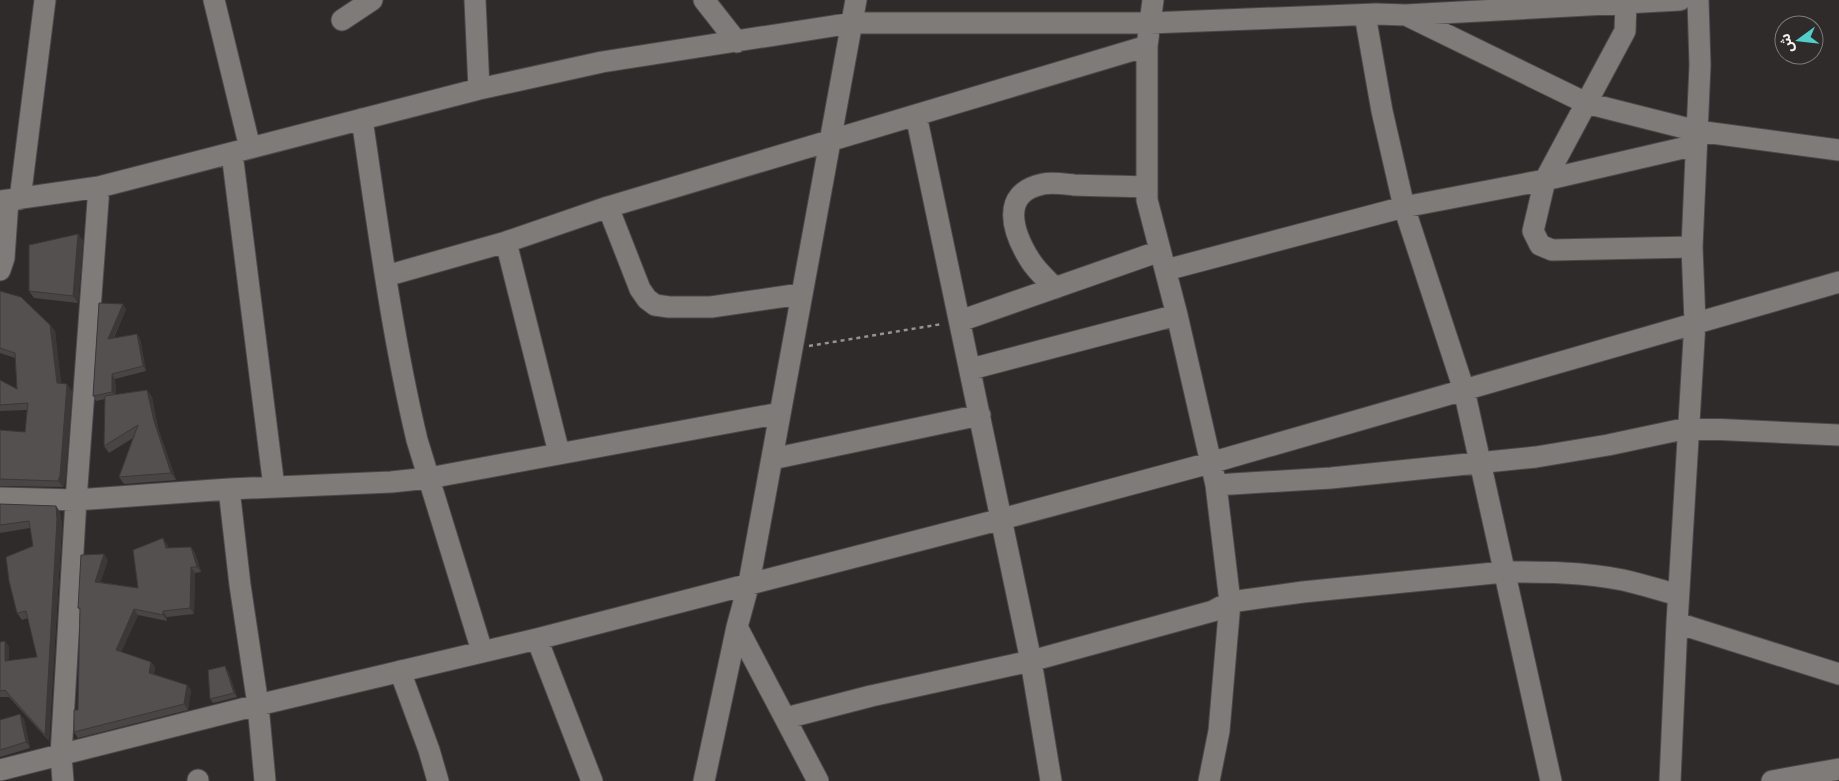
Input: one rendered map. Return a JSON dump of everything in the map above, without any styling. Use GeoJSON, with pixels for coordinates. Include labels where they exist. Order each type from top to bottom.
{"type":"FeatureCollection","features":[{"type":"Feature","properties":{"kind":"street"},"geometry":{"type":"LineString","coordinates":[[0,270],[4,258],[9,200],[44,8],[58,0]]}},
{"type":"Feature","properties":{"kind":"street"},"geometry":{"type":"LineString","coordinates":[[214,0],[241,151],[274,488]]}},
{"type":"Feature","properties":{"kind":"street"},"geometry":{"type":"LineString","coordinates":[[342,20],[372,0]]}},
{"type":"Feature","properties":{"kind":"street"},"geometry":{"type":"LineString","coordinates":[[475,0],[479,89]]}},
{"type":"Feature","properties":{"kind":"street"},"geometry":{"type":"LineString","coordinates":[[704,0],[738,42]]}},
{"type":"Feature","properties":{"kind":"street"},"geometry":{"type":"LineString","coordinates":[[704,781],[737,627],[749,583],[856,0]]}},
{"type":"Feature","properties":{"kind":"street"},"geometry":{"type":"LineString","coordinates":[[1153,0],[1147,46],[1146,187],[1149,212],[1177,315],[1216,486],[1230,602],[1218,731],[1209,781]]}},
{"type":"Feature","properties":{"kind":"street"},"geometry":{"type":"LineString","coordinates":[[9,200],[99,188],[479,89],[602,62],[852,23],[1149,24],[1386,10],[1680,0]]}},
{"type":"Feature","properties":{"kind":"street"},"geometry":{"type":"LineString","coordinates":[[1670,781],[1678,595],[1694,322],[1692,247],[1700,65],[1698,0]]}},
{"type":"Feature","properties":{"kind":"street"},"geometry":{"type":"LineString","coordinates":[[1626,3],[1624,31],[1544,180],[1533,231],[1540,245],[1552,250],[1692,247]]}},
{"type":"Feature","properties":{"kind":"street"},"geometry":{"type":"LineString","coordinates":[[1386,10],[1586,103],[1696,138],[1839,150]]}},
{"type":"Feature","properties":{"kind":"street"},"geometry":{"type":"LineString","coordinates":[[1386,10],[1382,111],[1404,208],[1464,390],[1551,781]]}},
{"type":"Feature","properties":{"kind":"street"},"geometry":{"type":"LineString","coordinates":[[386,276],[506,242],[608,207],[1147,46]]}},
{"type":"Feature","properties":{"kind":"street"},"geometry":{"type":"LineString","coordinates":[[916,115],[1031,660],[1051,781]]}},
{"type":"Feature","properties":{"kind":"street"},"geometry":{"type":"LineString","coordinates":[[362,120],[386,276],[411,414],[482,651]]}},
{"type":"Feature","properties":{"kind":"street"},"geometry":{"type":"LineString","coordinates":[[960,321],[1055,288],[1163,261],[1404,208],[1544,180],[1696,138]]}},
{"type":"Feature","properties":{"kind":"street"},"geometry":{"type":"LineString","coordinates":[[1055,288],[1030,261],[1013,222],[1013,209],[1025,192],[1044,183],[1146,187]]}},
{"type":"Feature","properties":{"kind":"street"},"geometry":{"type":"LineString","coordinates":[[62,780],[61,755],[76,500],[99,188]]}},
{"type":"Feature","properties":{"kind":"street"},"geometry":{"type":"LineString","coordinates":[[608,207],[640,289],[647,299],[655,305],[711,307],[801,294]]}},
{"type":"Feature","properties":{"kind":"street"},"geometry":{"type":"LineString","coordinates":[[506,242],[559,453]]}},
{"type":"Feature","properties":{"kind":"street"},"geometry":{"type":"LineString","coordinates":[[0,770],[258,705],[537,639],[1002,519],[1210,463],[1831,284],[1839,301]]}},
{"type":"Feature","properties":{"kind":"street"},"geometry":{"type":"LineString","coordinates":[[971,369],[1177,315]]}},
{"type":"Feature","properties":{"kind":"street"},"geometry":{"type":"LineString","coordinates":[[0,498],[76,500],[229,489],[391,482],[429,478],[780,413]]}},
{"type":"Feature","properties":{"kind":"street"},"geometry":{"type":"LineString","coordinates":[[772,459],[980,415]]}},
{"type":"Feature","properties":{"kind":"street"},"geometry":{"type":"LineString","coordinates":[[1216,486],[1331,478],[1536,457],[1608,445],[1688,428],[1839,435]]}},
{"type":"Feature","properties":{"kind":"street"},"geometry":{"type":"LineString","coordinates":[[229,489],[240,586],[258,705],[265,781]]}},
{"type":"Feature","properties":{"kind":"street"},"geometry":{"type":"LineString","coordinates":[[786,718],[871,696],[1031,660],[1213,611],[1230,602],[1303,592],[1504,572],[1573,574],[1622,580],[1678,595]]}},
{"type":"Feature","properties":{"kind":"street"},"geometry":{"type":"LineString","coordinates":[[1677,623],[1839,674]]}},
{"type":"Feature","properties":{"kind":"street"},"geometry":{"type":"LineString","coordinates":[[737,627],[818,781]]}},
{"type":"Feature","properties":{"kind":"street"},"geometry":{"type":"LineString","coordinates":[[537,639],[592,781]]}},
{"type":"Feature","properties":{"kind":"street"},"geometry":{"type":"LineString","coordinates":[[400,671],[429,750],[438,781]]}},
{"type":"Feature","properties":{"kind":"street"},"geometry":{"type":"LineString","coordinates":[[1782,780],[1839,769],[1839,764]]}},
{"type":"Feature","properties":{"kind":"path"},"geometry":{"type":"LineString","coordinates":[[792,349],[960,321]]}},
{"type":"Feature","properties":{"kind":"building"},"geometry":{"type":"Polygon","coordinates":[[[78,234],[73,296],[29,291],[29,245],[78,234]]]}},
{"type":"Feature","properties":{"kind":"building"},"geometry":{"type":"Polygon","coordinates":[[[0,291],[21,297],[50,325],[57,383],[67,384],[60,476],[58,481],[0,479],[0,430],[25,432],[28,403],[0,405],[0,380],[17,389],[15,353],[0,348],[0,291]]]}},
{"type":"Feature","properties":{"kind":"building"},"geometry":{"type":"Polygon","coordinates":[[[99,303],[123,304],[108,339],[137,334],[143,366],[112,374],[112,392],[93,396],[99,303]]]}},
{"type":"Feature","properties":{"kind":"building"},"geometry":{"type":"Polygon","coordinates":[[[147,390],[154,421],[171,473],[119,477],[138,425],[104,446],[105,396],[147,390]]]}},
{"type":"Feature","properties":{"kind":"building"},"geometry":{"type":"Polygon","coordinates":[[[0,504],[56,506],[57,519],[45,735],[5,690],[0,691],[0,642],[5,641],[5,661],[37,657],[26,611],[17,613],[9,581],[6,557],[33,546],[29,521],[0,525],[0,504]]]}},
{"type":"Feature","properties":{"kind":"building"},"geometry":{"type":"Polygon","coordinates":[[[163,538],[166,548],[191,547],[197,567],[191,567],[190,608],[163,611],[163,615],[134,609],[116,650],[151,662],[149,673],[187,685],[184,704],[74,732],[74,710],[78,710],[80,608],[78,608],[81,555],[104,554],[95,582],[138,588],[133,550],[163,538]]]}},
{"type":"Feature","properties":{"kind":"building"},"geometry":{"type":"Polygon","coordinates":[[[225,666],[234,693],[210,699],[208,670],[225,666]]]}},
{"type":"Feature","properties":{"kind":"building"},"geometry":{"type":"Polygon","coordinates":[[[20,714],[26,742],[0,750],[0,720],[20,714]]]}}]}
